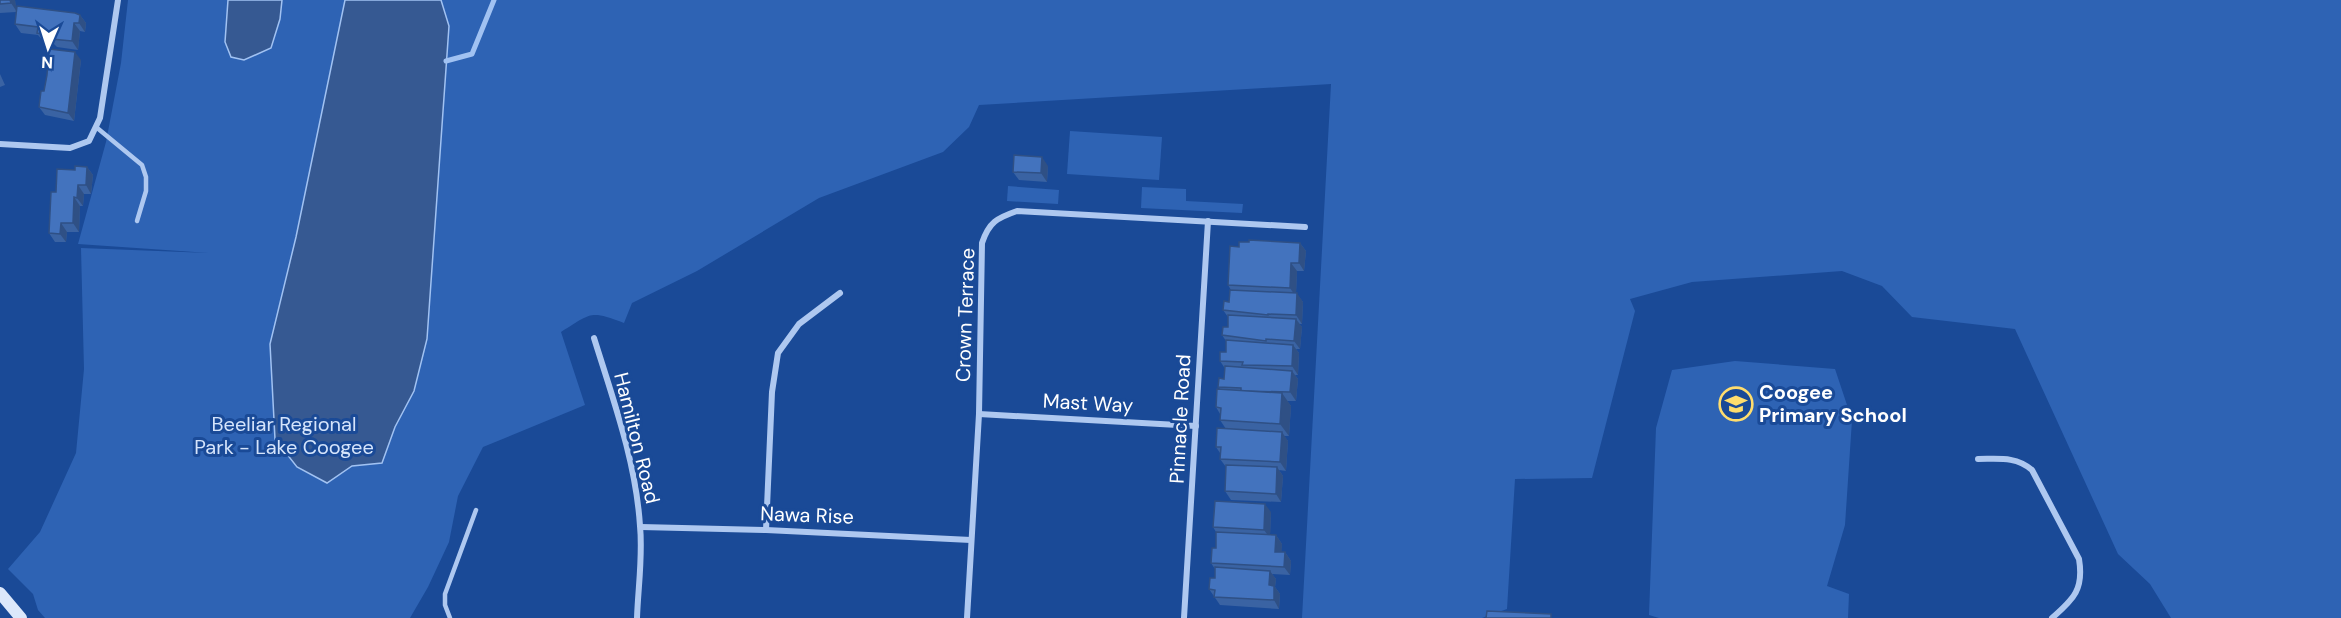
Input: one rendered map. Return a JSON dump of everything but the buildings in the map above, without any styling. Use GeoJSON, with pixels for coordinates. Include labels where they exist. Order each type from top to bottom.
{"type":"FeatureCollection","features":[{"type":"Feature","properties":{"kind":"main road"},"geometry":{"type":"LineString","coordinates":[[0,593],[21,618]]}},
{"type":"Feature","properties":{"kind":"street"},"geometry":{"type":"LineString","coordinates":[[0,144],[70,148],[89,141],[100,118],[118,0]]}},
{"type":"Feature","properties":{"kind":"street","name":"Crown Terrace"},"geometry":{"type":"LineString","coordinates":[[967,618],[979,414],[982,243],[987,229],[998,218],[1017,211],[1305,227]]}},
{"type":"Feature","properties":{"kind":"street","name":"Pinnacle Road"},"geometry":{"type":"LineString","coordinates":[[1184,618],[1208,221]]}},
{"type":"Feature","properties":{"kind":"street"},"geometry":{"type":"LineString","coordinates":[[766,530],[772,392],[778,353],[799,324],[840,293]]}},
{"type":"Feature","properties":{"kind":"street","name":"Hamilton Road"},"geometry":{"type":"LineString","coordinates":[[594,338],[634,479],[641,528],[637,618]]}},
{"type":"Feature","properties":{"kind":"street","name":"Mast Way"},"geometry":{"type":"LineString","coordinates":[[979,414],[1196,426]]}},
{"type":"Feature","properties":{"kind":"street"},"geometry":{"type":"LineString","coordinates":[[1978,459],[2010,459],[2023,462],[2032,470],[2079,559],[2081,574],[2079,587],[2074,597],[2052,618]]}},
{"type":"Feature","properties":{"kind":"street","name":"Nawa Rise"},"geometry":{"type":"LineString","coordinates":[[641,528],[766,530],[971,540]]}},
{"type":"Feature","properties":{"kind":"lane"},"geometry":{"type":"LineString","coordinates":[[96,127],[142,165],[146,177],[146,191],[137,221]]}},
{"type":"Feature","properties":{"kind":"lane"},"geometry":{"type":"LineString","coordinates":[[450,618],[445,605],[445,594],[476,510]]}},
{"type":"Feature","properties":{"kind":"green space","name":"Beeliar Regional Park - Lake Coogee"},"geometry":{"type":"Polygon","coordinates":[[[128,0],[2341,0],[2341,618],[2171,618],[2150,584],[2118,554],[2015,329],[1912,317],[1882,286],[1842,271],[1692,282],[1630,299],[1635,311],[1592,478],[1515,479],[1507,609],[1482,618],[1302,618],[1331,84],[979,105],[969,127],[943,152],[819,198],[697,271],[632,303],[624,323],[604,316],[585,317],[561,332],[585,405],[483,447],[458,496],[449,542],[428,587],[410,618],[45,618],[38,610],[33,594],[8,569],[40,532],[76,453],[84,369],[81,248],[209,253],[78,244],[106,142],[121,63],[128,0]]]}},
{"type":"Feature","properties":{"kind":"green space"},"geometry":{"type":"Polygon","coordinates":[[[1070,131],[1162,137],[1159,180],[1067,174],[1070,131]]]}},
{"type":"Feature","properties":{"kind":"green space"},"geometry":{"type":"Polygon","coordinates":[[[1008,186],[1059,190],[1058,204],[1007,201],[1008,186]]]}},
{"type":"Feature","properties":{"kind":"green space"},"geometry":{"type":"Polygon","coordinates":[[[1142,187],[1186,189],[1186,201],[1243,204],[1242,213],[1141,208],[1142,187]]]}},
{"type":"Feature","properties":{"kind":"green space"},"geometry":{"type":"Polygon","coordinates":[[[1735,361],[1835,369],[1852,420],[1845,525],[1827,586],[1849,594],[1848,618],[1659,618],[1649,615],[1656,428],[1672,370],[1735,361]]]}},
{"type":"Feature","properties":{"kind":"shaded area"},"geometry":{"type":"Polygon","coordinates":[[[228,0],[282,0],[280,19],[271,48],[244,60],[231,57],[225,42],[228,0]]]}},
{"type":"Feature","properties":{"kind":"shaded area"},"geometry":{"type":"Polygon","coordinates":[[[345,0],[441,0],[449,26],[427,339],[414,391],[395,427],[382,463],[352,466],[327,483],[297,467],[275,439],[270,344],[296,237],[345,0]]]}},
{"type":"Feature","properties":{"kind":"waterway"},"geometry":{"type":"LineString","coordinates":[[446,61],[472,54],[494,0]]}},
{"type":"Feature","properties":{"kind":"place","name":"Coogee Primary School"},"geometry":{"type":"Point","coordinates":[1736,404]}}]}
